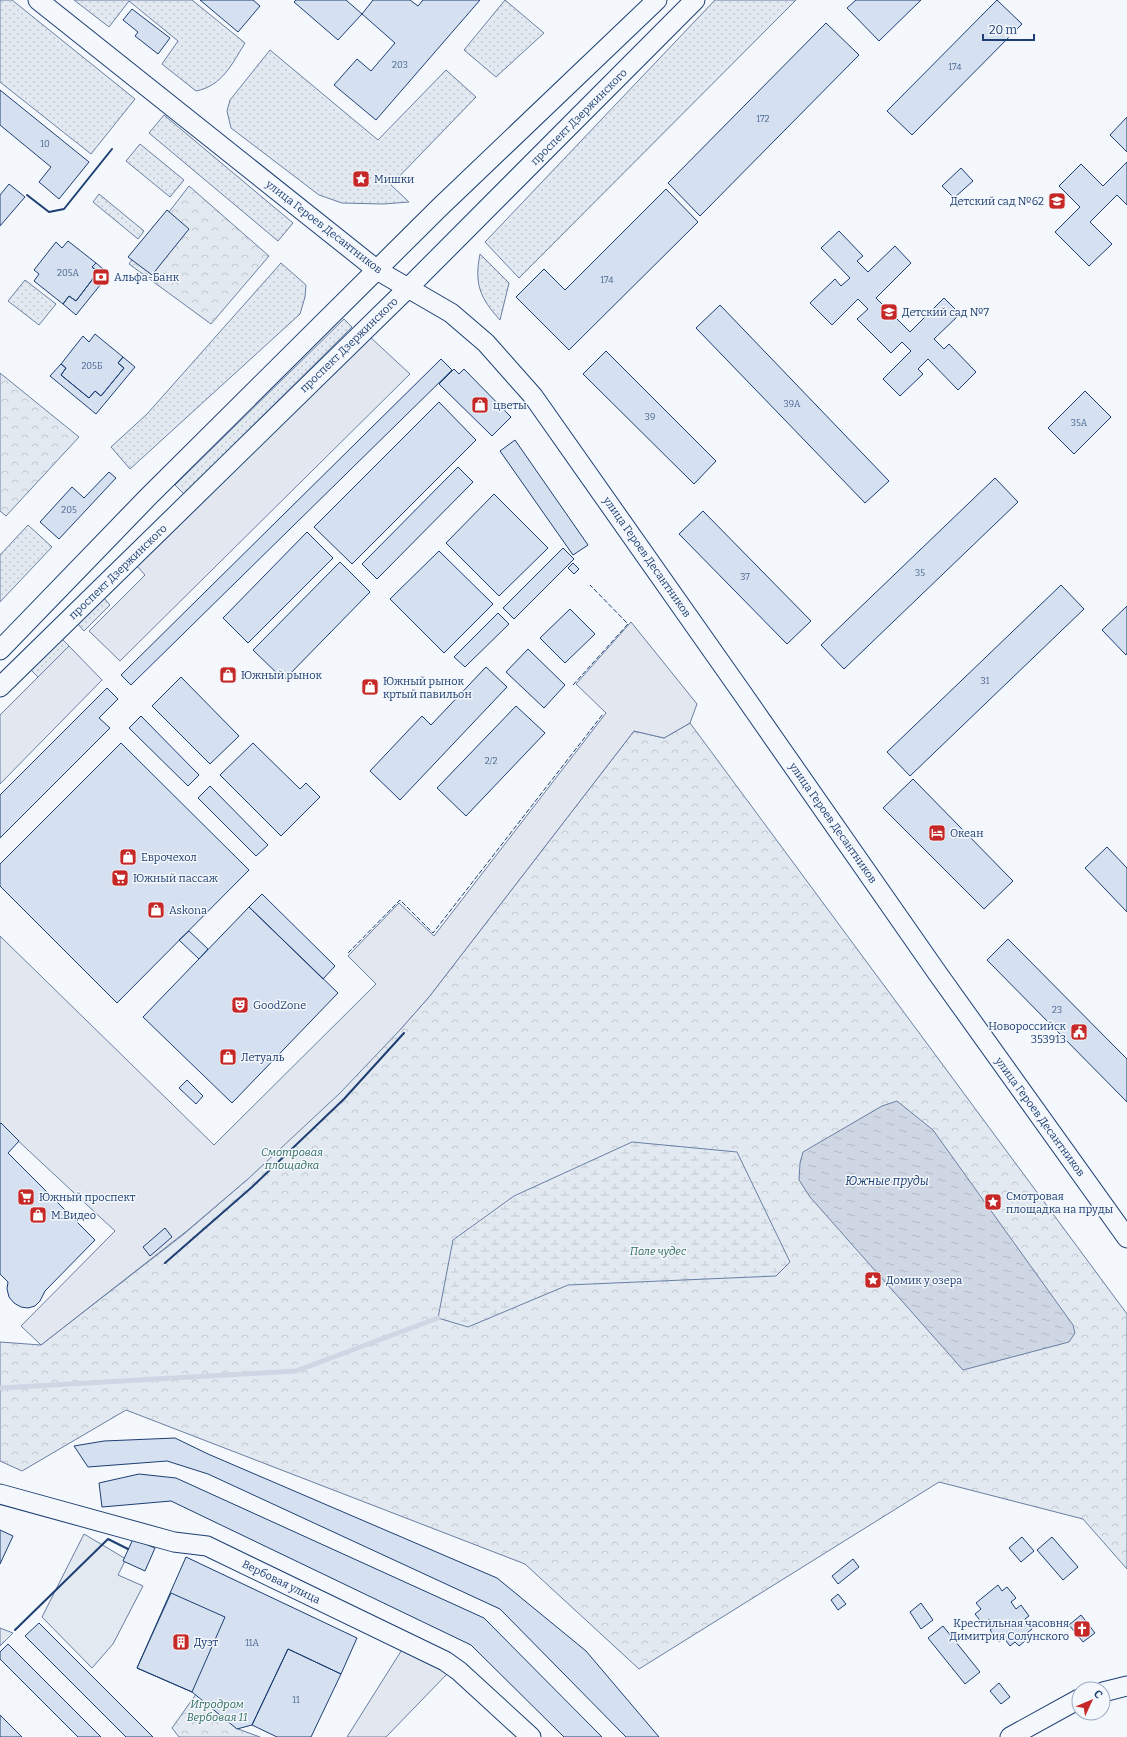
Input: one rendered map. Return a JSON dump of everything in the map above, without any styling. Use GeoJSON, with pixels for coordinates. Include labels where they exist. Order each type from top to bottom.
{"type":"FeatureCollection","features":[{"type":"Feature","properties":{"kind":"street","name":"улица Героев Десантников"},"geometry":{"type":"LineString","coordinates":[[38,0],[377,270],[451,313],[486,343],[533,396],[938,974],[1127,1238]]}},
{"type":"Feature","properties":{"kind":"street"},"geometry":{"type":"LineString","coordinates":[[0,650],[148,497],[377,270],[657,0]]}},
{"type":"Feature","properties":{"kind":"street","name":"проспект Дзержинского"},"geometry":{"type":"LineString","coordinates":[[0,687],[408,288],[695,0]]}},
{"type":"Feature","properties":{"kind":"street","name":"Вербовая улица"},"geometry":{"type":"LineString","coordinates":[[0,1494],[174,1542],[207,1546],[445,1661],[459,1671],[531,1737]]}},
{"type":"Feature","properties":{"kind":"street"},"geometry":{"type":"LineString","coordinates":[[1111,1690],[1127,1686]]}},
{"type":"Feature","properties":{"kind":"street"},"geometry":{"type":"LineString","coordinates":[[1010,1737],[1071,1703]]}},
{"type":"Feature","properties":{"kind":"green space"},"geometry":{"type":"Polygon","coordinates":[[[0,0],[12,0],[135,99],[91,154],[0,82],[0,0]]]}},
{"type":"Feature","properties":{"kind":"green space"},"geometry":{"type":"Polygon","coordinates":[[[74,0],[192,0],[245,43],[231,66],[220,79],[205,88],[196,91],[162,64],[178,41],[129,1],[109,27],[74,0]]]}},
{"type":"Feature","properties":{"kind":"green space"},"geometry":{"type":"Polygon","coordinates":[[[505,0],[544,33],[496,77],[464,50],[505,0]]]}},
{"type":"Feature","properties":{"kind":"green space"},"geometry":{"type":"Polygon","coordinates":[[[715,0],[796,0],[519,278],[485,242],[715,0]]]}},
{"type":"Feature","properties":{"kind":"green space"},"geometry":{"type":"Polygon","coordinates":[[[270,50],[378,140],[446,70],[476,97],[391,185],[409,202],[383,204],[342,203],[319,195],[231,128],[227,111],[230,100],[270,50]]]}},
{"type":"Feature","properties":{"kind":"green space"},"geometry":{"type":"Polygon","coordinates":[[[164,115],[293,223],[278,241],[149,133],[164,115]]]}},
{"type":"Feature","properties":{"kind":"green space"},"geometry":{"type":"Polygon","coordinates":[[[140,144],[184,180],[170,197],[126,161],[140,144]]]}},
{"type":"Feature","properties":{"kind":"green space"},"geometry":{"type":"Polygon","coordinates":[[[189,186],[269,256],[211,324],[129,264],[189,186]]]}},
{"type":"Feature","properties":{"kind":"green space"},"geometry":{"type":"Polygon","coordinates":[[[99,194],[144,231],[138,239],[93,202],[99,194]]]}},
{"type":"Feature","properties":{"kind":"green space"},"geometry":{"type":"Polygon","coordinates":[[[480,254],[509,283],[500,320],[488,305],[480,290],[478,282],[478,265],[480,254]]]}},
{"type":"Feature","properties":{"kind":"green space"},"geometry":{"type":"Polygon","coordinates":[[[281,263],[306,285],[305,297],[300,314],[130,469],[111,447],[147,414],[281,263]]]}},
{"type":"Feature","properties":{"kind":"green space"},"geometry":{"type":"Polygon","coordinates":[[[25,280],[56,304],[39,325],[8,301],[25,280]]]}},
{"type":"Feature","properties":{"kind":"green space"},"geometry":{"type":"Polygon","coordinates":[[[344,319],[352,327],[184,494],[175,485],[344,319]]]}},
{"type":"Feature","properties":{"kind":"green space"},"geometry":{"type":"Polygon","coordinates":[[[0,373],[79,437],[6,516],[0,511],[0,373]]]}},
{"type":"Feature","properties":{"kind":"green space"},"geometry":{"type":"Polygon","coordinates":[[[28,525],[52,547],[0,602],[0,555],[28,525]]]}},
{"type":"Feature","properties":{"kind":"green space"},"geometry":{"type":"Polygon","coordinates":[[[104,598],[110,605],[84,631],[78,624],[104,598]]]}},
{"type":"Feature","properties":{"kind":"green space"},"geometry":{"type":"Polygon","coordinates":[[[62,639],[69,646],[38,677],[31,670],[62,639]]]}},
{"type":"Feature","properties":{"kind":"green space","name":"Поле чудес"},"geometry":{"type":"Polygon","coordinates":[[[690,723],[1127,1314],[1127,1569],[1083,1519],[939,1482],[639,1669],[525,1564],[126,1410],[22,1471],[0,1461],[0,1342],[41,1345],[184,1234],[249,1178],[399,1031],[429,997],[634,731],[664,738],[690,723]]]}},
{"type":"Feature","properties":{"kind":"green space"},"geometry":{"type":"Polygon","coordinates":[[[632,1142],[737,1152],[790,1262],[776,1276],[568,1285],[468,1327],[438,1318],[453,1240],[514,1196],[632,1142]]]}},
{"type":"Feature","properties":{"kind":"green space"},"geometry":{"type":"Polygon","coordinates":[[[84,1534],[126,1559],[118,1575],[143,1586],[113,1644],[92,1668],[42,1617],[84,1534]]]}},
{"type":"Feature","properties":{"kind":"green space"},"geometry":{"type":"Polygon","coordinates":[[[0,1628],[13,1633],[0,1646],[0,1628]]]}},
{"type":"Feature","properties":{"kind":"green space","name":"Игродром Вербовая 11"},"geometry":{"type":"Polygon","coordinates":[[[199,1690],[238,1729],[260,1737],[179,1737],[172,1728],[199,1690]]]}},
{"type":"Feature","properties":{"kind":"shaded area"},"geometry":{"type":"Polygon","coordinates":[[[369,336],[410,374],[120,661],[89,631],[145,575],[136,565],[369,336]]]}},
{"type":"Feature","properties":{"kind":"shaded area"},"geometry":{"type":"Polygon","coordinates":[[[631,622],[697,704],[690,723],[664,738],[634,731],[429,997],[340,1093],[249,1178],[188,1230],[41,1345],[21,1326],[115,1231],[0,1124],[0,936],[214,1145],[376,984],[348,956],[399,903],[434,936],[606,713],[576,684],[631,622]]]}},
{"type":"Feature","properties":{"kind":"shaded area"},"geometry":{"type":"Polygon","coordinates":[[[69,646],[102,680],[0,784],[0,715],[69,646]]]}},
{"type":"Feature","properties":{"kind":"shaded area"},"geometry":{"type":"Polygon","coordinates":[[[403,1648],[448,1673],[386,1737],[347,1737],[403,1648]]]}},
{"type":"Feature","properties":{"kind":"water","name":"Южные пруды"},"geometry":{"type":"Polygon","coordinates":[[[897,1101],[933,1130],[1073,1325],[1075,1333],[1069,1342],[963,1370],[810,1197],[799,1180],[800,1163],[803,1152],[882,1106],[897,1101]]]}},
{"type":"Feature","properties":{"kind":"building"},"geometry":{"type":"Polygon","coordinates":[[[200,0],[253,0],[260,6],[238,32],[200,0]]]}},
{"type":"Feature","properties":{"kind":"building"},"geometry":{"type":"Polygon","coordinates":[[[296,0],[346,0],[362,14],[338,40],[294,2],[296,0]]]}},
{"type":"Feature","properties":{"kind":"building"},"geometry":{"type":"Polygon","coordinates":[[[373,0],[410,0],[418,6],[423,0],[480,0],[376,120],[334,85],[357,59],[371,71],[395,43],[362,14],[373,0]]]}},
{"type":"Feature","properties":{"kind":"building"},"geometry":{"type":"Polygon","coordinates":[[[856,0],[921,0],[879,41],[847,8],[856,0]]]}},
{"type":"Feature","properties":{"kind":"building"},"geometry":{"type":"Polygon","coordinates":[[[997,0],[1022,24],[912,135],[887,111],[997,0]]]}},
{"type":"Feature","properties":{"kind":"building"},"geometry":{"type":"Polygon","coordinates":[[[132,9],[170,38],[158,54],[135,36],[138,32],[123,20],[132,9]]]}},
{"type":"Feature","properties":{"kind":"building"},"geometry":{"type":"Polygon","coordinates":[[[826,23],[859,55],[700,216],[668,183],[826,23]]]}},
{"type":"Feature","properties":{"kind":"building"},"geometry":{"type":"Polygon","coordinates":[[[0,90],[89,162],[59,199],[39,182],[51,167],[0,125],[0,90]]]}},
{"type":"Feature","properties":{"kind":"building"},"geometry":{"type":"Polygon","coordinates":[[[1127,117],[1127,152],[1110,135],[1127,117]]]}},
{"type":"Feature","properties":{"kind":"building"},"geometry":{"type":"Polygon","coordinates":[[[1127,162],[1127,205],[1117,195],[1090,222],[1112,244],[1089,266],[1055,232],[1080,207],[1059,186],[1081,164],[1103,186],[1127,162]]]}},
{"type":"Feature","properties":{"kind":"building"},"geometry":{"type":"Polygon","coordinates":[[[961,168],[973,181],[954,198],[942,186],[961,168]]]}},
{"type":"Feature","properties":{"kind":"building"},"geometry":{"type":"Polygon","coordinates":[[[9,184],[25,197],[0,226],[0,195],[9,184]]]}},
{"type":"Feature","properties":{"kind":"building"},"geometry":{"type":"Polygon","coordinates":[[[666,189],[698,222],[569,350],[516,297],[544,269],[565,290],[666,189]]]}},
{"type":"Feature","properties":{"kind":"building"},"geometry":{"type":"Polygon","coordinates":[[[167,210],[189,229],[152,275],[128,257],[167,210]]]}},
{"type":"Feature","properties":{"kind":"building"},"geometry":{"type":"Polygon","coordinates":[[[839,231],[863,256],[857,261],[868,272],[895,246],[911,263],[876,298],[910,332],[944,298],[960,314],[934,339],[944,349],[949,344],[976,372],[958,390],[928,359],[918,369],[923,374],[900,396],[883,379],[911,351],[902,342],[891,353],[857,319],[868,309],[858,299],[832,325],[810,303],[835,279],[841,286],[850,278],[821,248],[839,231]]]}},
{"type":"Feature","properties":{"kind":"building"},"geometry":{"type":"Polygon","coordinates":[[[68,241],[96,263],[92,267],[98,272],[76,301],[69,296],[63,304],[34,281],[39,274],[34,270],[56,242],[62,248],[68,241]]]}},
{"type":"Feature","properties":{"kind":"building"},"geometry":{"type":"Polygon","coordinates":[[[96,263],[109,274],[76,315],[63,304],[69,296],[76,301],[98,272],[92,267],[96,263]]]}},
{"type":"Feature","properties":{"kind":"building"},"geometry":{"type":"Polygon","coordinates":[[[720,305],[889,481],[865,503],[696,328],[720,305]]]}},
{"type":"Feature","properties":{"kind":"building"},"geometry":{"type":"Polygon","coordinates":[[[95,334],[123,357],[118,363],[124,368],[101,396],[95,391],[89,398],[61,375],[66,368],[61,364],[83,336],[89,342],[95,334]]]}},
{"type":"Feature","properties":{"kind":"building"},"geometry":{"type":"Polygon","coordinates":[[[606,351],[716,461],[694,484],[583,374],[606,351]]]}},
{"type":"Feature","properties":{"kind":"building"},"geometry":{"type":"Polygon","coordinates":[[[123,357],[135,367],[96,414],[50,376],[61,364],[66,368],[61,375],[89,398],[95,391],[101,396],[124,368],[118,363],[123,357]]]}},
{"type":"Feature","properties":{"kind":"building"},"geometry":{"type":"Polygon","coordinates":[[[441,359],[452,370],[131,685],[121,675],[441,359]]]}},
{"type":"Feature","properties":{"kind":"building"},"geometry":{"type":"Polygon","coordinates":[[[454,369],[459,374],[464,369],[511,417],[492,436],[439,384],[454,369]]]}},
{"type":"Feature","properties":{"kind":"building"},"geometry":{"type":"Polygon","coordinates":[[[1085,391],[1111,417],[1074,454],[1048,428],[1085,391]]]}},
{"type":"Feature","properties":{"kind":"building"},"geometry":{"type":"Polygon","coordinates":[[[439,402],[476,440],[352,564],[314,527],[439,402]]]}},
{"type":"Feature","properties":{"kind":"building"},"geometry":{"type":"Polygon","coordinates":[[[515,440],[588,545],[573,555],[500,451],[515,440]]]}},
{"type":"Feature","properties":{"kind":"building"},"geometry":{"type":"Polygon","coordinates":[[[458,467],[473,482],[377,579],[362,564],[458,467]]]}},
{"type":"Feature","properties":{"kind":"building"},"geometry":{"type":"Polygon","coordinates":[[[109,472],[116,478],[59,539],[40,522],[72,487],[84,498],[109,472]]]}},
{"type":"Feature","properties":{"kind":"building"},"geometry":{"type":"Polygon","coordinates":[[[995,478],[1018,502],[844,669],[821,645],[995,478]]]}},
{"type":"Feature","properties":{"kind":"building"},"geometry":{"type":"Polygon","coordinates":[[[494,494],[548,548],[499,596],[446,543],[494,494]]]}},
{"type":"Feature","properties":{"kind":"building"},"geometry":{"type":"Polygon","coordinates":[[[703,511],[811,621],[787,644],[679,534],[703,511]]]}},
{"type":"Feature","properties":{"kind":"building"},"geometry":{"type":"Polygon","coordinates":[[[307,532],[333,558],[248,643],[223,618],[307,532]]]}},
{"type":"Feature","properties":{"kind":"building"},"geometry":{"type":"Polygon","coordinates":[[[563,548],[574,559],[514,619],[503,608],[563,548]]]}},
{"type":"Feature","properties":{"kind":"building"},"geometry":{"type":"Polygon","coordinates":[[[439,551],[493,604],[444,653],[390,599],[439,551]]]}},
{"type":"Feature","properties":{"kind":"building"},"geometry":{"type":"Polygon","coordinates":[[[340,562],[370,592],[284,680],[253,650],[340,562]]]}},
{"type":"Feature","properties":{"kind":"building"},"geometry":{"type":"Polygon","coordinates":[[[573,563],[579,569],[574,574],[568,568],[573,563]]]}},
{"type":"Feature","properties":{"kind":"building"},"geometry":{"type":"Polygon","coordinates":[[[1061,585],[1084,609],[910,776],[887,752],[1061,585]]]}},
{"type":"Feature","properties":{"kind":"building"},"geometry":{"type":"Polygon","coordinates":[[[1127,606],[1127,653],[1126,655],[1102,630],[1127,606]]]}},
{"type":"Feature","properties":{"kind":"building"},"geometry":{"type":"Polygon","coordinates":[[[570,609],[595,634],[565,663],[540,638],[570,609]]]}},
{"type":"Feature","properties":{"kind":"building"},"geometry":{"type":"Polygon","coordinates":[[[498,613],[509,624],[465,667],[454,657],[498,613]]]}},
{"type":"Feature","properties":{"kind":"building"},"geometry":{"type":"Polygon","coordinates":[[[528,649],[565,685],[544,708],[506,672],[528,649]]]}},
{"type":"Feature","properties":{"kind":"building"},"geometry":{"type":"Polygon","coordinates":[[[486,667],[507,687],[400,800],[370,771],[422,716],[431,725],[486,667]]]}},
{"type":"Feature","properties":{"kind":"building"},"geometry":{"type":"Polygon","coordinates":[[[181,677],[239,736],[210,764],[152,706],[181,677]]]}},
{"type":"Feature","properties":{"kind":"building"},"geometry":{"type":"Polygon","coordinates":[[[107,688],[118,699],[99,718],[110,728],[0,838],[0,795],[107,688]]]}},
{"type":"Feature","properties":{"kind":"building"},"geometry":{"type":"Polygon","coordinates":[[[516,706],[545,733],[466,816],[437,788],[516,706]]]}},
{"type":"Feature","properties":{"kind":"building"},"geometry":{"type":"Polygon","coordinates":[[[141,716],[199,775],[188,786],[129,728],[141,716]]]}},
{"type":"Feature","properties":{"kind":"building","name":"Южный пассаж"},"geometry":{"type":"Polygon","coordinates":[[[121,743],[249,870],[117,1003],[0,886],[0,864],[121,743]]]}},
{"type":"Feature","properties":{"kind":"building"},"geometry":{"type":"Polygon","coordinates":[[[253,743],[300,789],[306,783],[320,797],[281,836],[220,775],[253,743]]]}},
{"type":"Feature","properties":{"kind":"building","name":"Океан"},"geometry":{"type":"Polygon","coordinates":[[[913,779],[1013,881],[984,909],[883,808],[913,779]]]}},
{"type":"Feature","properties":{"kind":"building"},"geometry":{"type":"Polygon","coordinates":[[[210,786],[268,845],[256,856],[198,798],[210,786]]]}},
{"type":"Feature","properties":{"kind":"building"},"geometry":{"type":"Polygon","coordinates":[[[1107,847],[1127,868],[1127,912],[1085,868],[1107,847]]]}},
{"type":"Feature","properties":{"kind":"building"},"geometry":{"type":"Polygon","coordinates":[[[262,894],[335,966],[323,979],[249,907],[262,894]]]}},
{"type":"Feature","properties":{"kind":"building","name":"GoodZone"},"geometry":{"type":"Polygon","coordinates":[[[249,907],[338,993],[232,1103],[143,1017],[249,907]]]}},
{"type":"Feature","properties":{"kind":"building"},"geometry":{"type":"Polygon","coordinates":[[[189,931],[208,949],[199,959],[179,940],[189,931]]]}},
{"type":"Feature","properties":{"kind":"building"},"geometry":{"type":"Polygon","coordinates":[[[1008,939],[1127,1059],[1127,1102],[987,960],[1008,939]]]}},
{"type":"Feature","properties":{"kind":"building"},"geometry":{"type":"Polygon","coordinates":[[[187,1080],[203,1096],[196,1104],[179,1088],[187,1080]]]}},
{"type":"Feature","properties":{"kind":"building","name":"Южный проспект"},"geometry":{"type":"Polygon","coordinates":[[[1,1123],[19,1141],[8,1153],[95,1240],[45,1291],[40,1301],[35,1306],[28,1308],[21,1307],[14,1303],[9,1297],[7,1289],[8,1282],[0,1274],[1,1123]]]}},
{"type":"Feature","properties":{"kind":"building"},"geometry":{"type":"Polygon","coordinates":[[[165,1228],[172,1237],[150,1256],[143,1247],[165,1228]]]}},
{"type":"Feature","properties":{"kind":"building"},"geometry":{"type":"Polygon","coordinates":[[[175,1438],[208,1454],[497,1578],[586,1651],[659,1737],[626,1737],[500,1609],[208,1474],[167,1461],[88,1467],[74,1446],[104,1441],[175,1438]]]}},
{"type":"Feature","properties":{"kind":"building"},"geometry":{"type":"Polygon","coordinates":[[[139,1474],[176,1478],[484,1618],[602,1737],[564,1737],[471,1645],[171,1501],[102,1507],[99,1483],[139,1474]]]}},
{"type":"Feature","properties":{"kind":"building"},"geometry":{"type":"Polygon","coordinates":[[[0,1530],[13,1536],[0,1564],[0,1530]]]}},
{"type":"Feature","properties":{"kind":"building"},"geometry":{"type":"Polygon","coordinates":[[[1022,1537],[1034,1551],[1021,1562],[1009,1548],[1022,1537]]]}},
{"type":"Feature","properties":{"kind":"building"},"geometry":{"type":"Polygon","coordinates":[[[1052,1537],[1078,1567],[1063,1580],[1037,1550],[1052,1537]]]}},
{"type":"Feature","properties":{"kind":"building"},"geometry":{"type":"Polygon","coordinates":[[[133,1539],[155,1548],[145,1571],[123,1561],[133,1539]]]}},
{"type":"Feature","properties":{"kind":"building"},"geometry":{"type":"Polygon","coordinates":[[[186,1557],[357,1638],[341,1674],[288,1649],[252,1725],[237,1729],[192,1692],[137,1668],[186,1557]]]}},
{"type":"Feature","properties":{"kind":"building"},"geometry":{"type":"Polygon","coordinates":[[[853,1559],[859,1567],[838,1584],[832,1576],[853,1559]]]}},
{"type":"Feature","properties":{"kind":"building"},"geometry":{"type":"Polygon","coordinates":[[[998,1585],[1002,1591],[1007,1587],[1016,1598],[1011,1602],[1016,1609],[1021,1605],[1029,1616],[1025,1619],[1032,1629],[1027,1633],[1030,1637],[1019,1646],[1015,1642],[1010,1646],[1004,1638],[999,1642],[990,1630],[995,1626],[989,1619],[983,1624],[975,1614],[981,1609],[976,1603],[998,1585]]]}},
{"type":"Feature","properties":{"kind":"building","name":"Дуэт"},"geometry":{"type":"Polygon","coordinates":[[[171,1593],[225,1617],[192,1692],[137,1668],[171,1593]]]}},
{"type":"Feature","properties":{"kind":"building"},"geometry":{"type":"Polygon","coordinates":[[[838,1594],[846,1604],[838,1610],[831,1600],[838,1594]]]}},
{"type":"Feature","properties":{"kind":"building"},"geometry":{"type":"Polygon","coordinates":[[[921,1603],[933,1620],[921,1629],[910,1612],[921,1603]]]}},
{"type":"Feature","properties":{"kind":"building","name":"Крестильная часовня Димитрия Солунского"},"geometry":{"type":"Polygon","coordinates":[[[1081,1615],[1095,1633],[1083,1642],[1069,1625],[1081,1615]]]}},
{"type":"Feature","properties":{"kind":"building"},"geometry":{"type":"Polygon","coordinates":[[[39,1623],[153,1737],[126,1737],[25,1636],[39,1623]]]}},
{"type":"Feature","properties":{"kind":"building"},"geometry":{"type":"Polygon","coordinates":[[[943,1626],[980,1672],[965,1684],[928,1638],[943,1626]]]}},
{"type":"Feature","properties":{"kind":"building"},"geometry":{"type":"Polygon","coordinates":[[[8,1644],[101,1737],[78,1737],[0,1659],[0,1652],[8,1644]]]}},
{"type":"Feature","properties":{"kind":"building"},"geometry":{"type":"Polygon","coordinates":[[[288,1649],[341,1674],[311,1737],[277,1737],[252,1725],[288,1649]]]}},
{"type":"Feature","properties":{"kind":"building"},"geometry":{"type":"Polygon","coordinates":[[[999,1683],[1010,1697],[1001,1704],[990,1691],[999,1683]]]}},
{"type":"Feature","properties":{"kind":"building"},"geometry":{"type":"Polygon","coordinates":[[[0,1715],[22,1737],[0,1737],[0,1715]]]}},
{"type":"Feature","properties":{"kind":"waterway"},"geometry":{"type":"LineString","coordinates":[[0,1388],[296,1371],[438,1318]]}},
{"type":"Feature","properties":{"kind":"fence"},"geometry":{"type":"LineString","coordinates":[[573,685],[628,624],[590,585]]}},
{"type":"Feature","properties":{"kind":"fence"},"geometry":{"type":"LineString","coordinates":[[348,953],[400,900],[433,933],[603,714]]}},
{"type":"Feature","properties":{"kind":"wall"},"geometry":{"type":"LineString","coordinates":[[27,195],[49,212],[64,209],[112,149]]}},
{"type":"Feature","properties":{"kind":"wall"},"geometry":{"type":"LineString","coordinates":[[165,1263],[252,1187],[344,1099],[404,1033]]}},
{"type":"Feature","properties":{"kind":"wall"},"geometry":{"type":"LineString","coordinates":[[15,1630],[108,1539],[128,1549]]}},
{"type":"Feature","properties":{"kind":"place","name":"Мишки"},"geometry":{"type":"Point","coordinates":[361,179]}},
{"type":"Feature","properties":{"kind":"place","name":"Детский сад №62"},"geometry":{"type":"Point","coordinates":[1057,201]}},
{"type":"Feature","properties":{"kind":"place","name":"Альфа-Банк"},"geometry":{"type":"Point","coordinates":[101,277]}},
{"type":"Feature","properties":{"kind":"place","name":"Детский сад №7"},"geometry":{"type":"Point","coordinates":[889,312]}},
{"type":"Feature","properties":{"kind":"place","name":"цветы"},"geometry":{"type":"Point","coordinates":[480,405]}},
{"type":"Feature","properties":{"kind":"place","name":"Южный рынок"},"geometry":{"type":"Point","coordinates":[228,675]}},
{"type":"Feature","properties":{"kind":"place","name":"Южный рынок кртый павильон"},"geometry":{"type":"Point","coordinates":[370,687]}},
{"type":"Feature","properties":{"kind":"place","name":"Океан"},"geometry":{"type":"Point","coordinates":[937,833]}},
{"type":"Feature","properties":{"kind":"place","name":"Еврочехол"},"geometry":{"type":"Point","coordinates":[128,857]}},
{"type":"Feature","properties":{"kind":"place","name":"Южный пассаж"},"geometry":{"type":"Point","coordinates":[120,878]}},
{"type":"Feature","properties":{"kind":"place","name":"Askona"},"geometry":{"type":"Point","coordinates":[156,910]}},
{"type":"Feature","properties":{"kind":"place","name":"GoodZone"},"geometry":{"type":"Point","coordinates":[240,1005]}},
{"type":"Feature","properties":{"kind":"place","name":"Новороссийск 353913"},"geometry":{"type":"Point","coordinates":[1079,1032]}},
{"type":"Feature","properties":{"kind":"place","name":"Летуаль"},"geometry":{"type":"Point","coordinates":[228,1057]}},
{"type":"Feature","properties":{"kind":"place","name":"Южный проспект"},"geometry":{"type":"Point","coordinates":[26,1197]}},
{"type":"Feature","properties":{"kind":"place","name":"Смотровая площадка на пруды"},"geometry":{"type":"Point","coordinates":[993,1202]}},
{"type":"Feature","properties":{"kind":"place","name":"М.Видео"},"geometry":{"type":"Point","coordinates":[38,1215]}},
{"type":"Feature","properties":{"kind":"place","name":"Домик у озера"},"geometry":{"type":"Point","coordinates":[873,1280]}},
{"type":"Feature","properties":{"kind":"place","name":"Крестильная часовня Димитрия Солунского"},"geometry":{"type":"Point","coordinates":[1082,1629]}},
{"type":"Feature","properties":{"kind":"place","name":"Дуэт"},"geometry":{"type":"Point","coordinates":[181,1642]}},
{"type":"Feature","properties":{"kind":"park label","name":"Смотровая площадка"},"geometry":{"type":"Point","coordinates":[292,1158]}}]}
